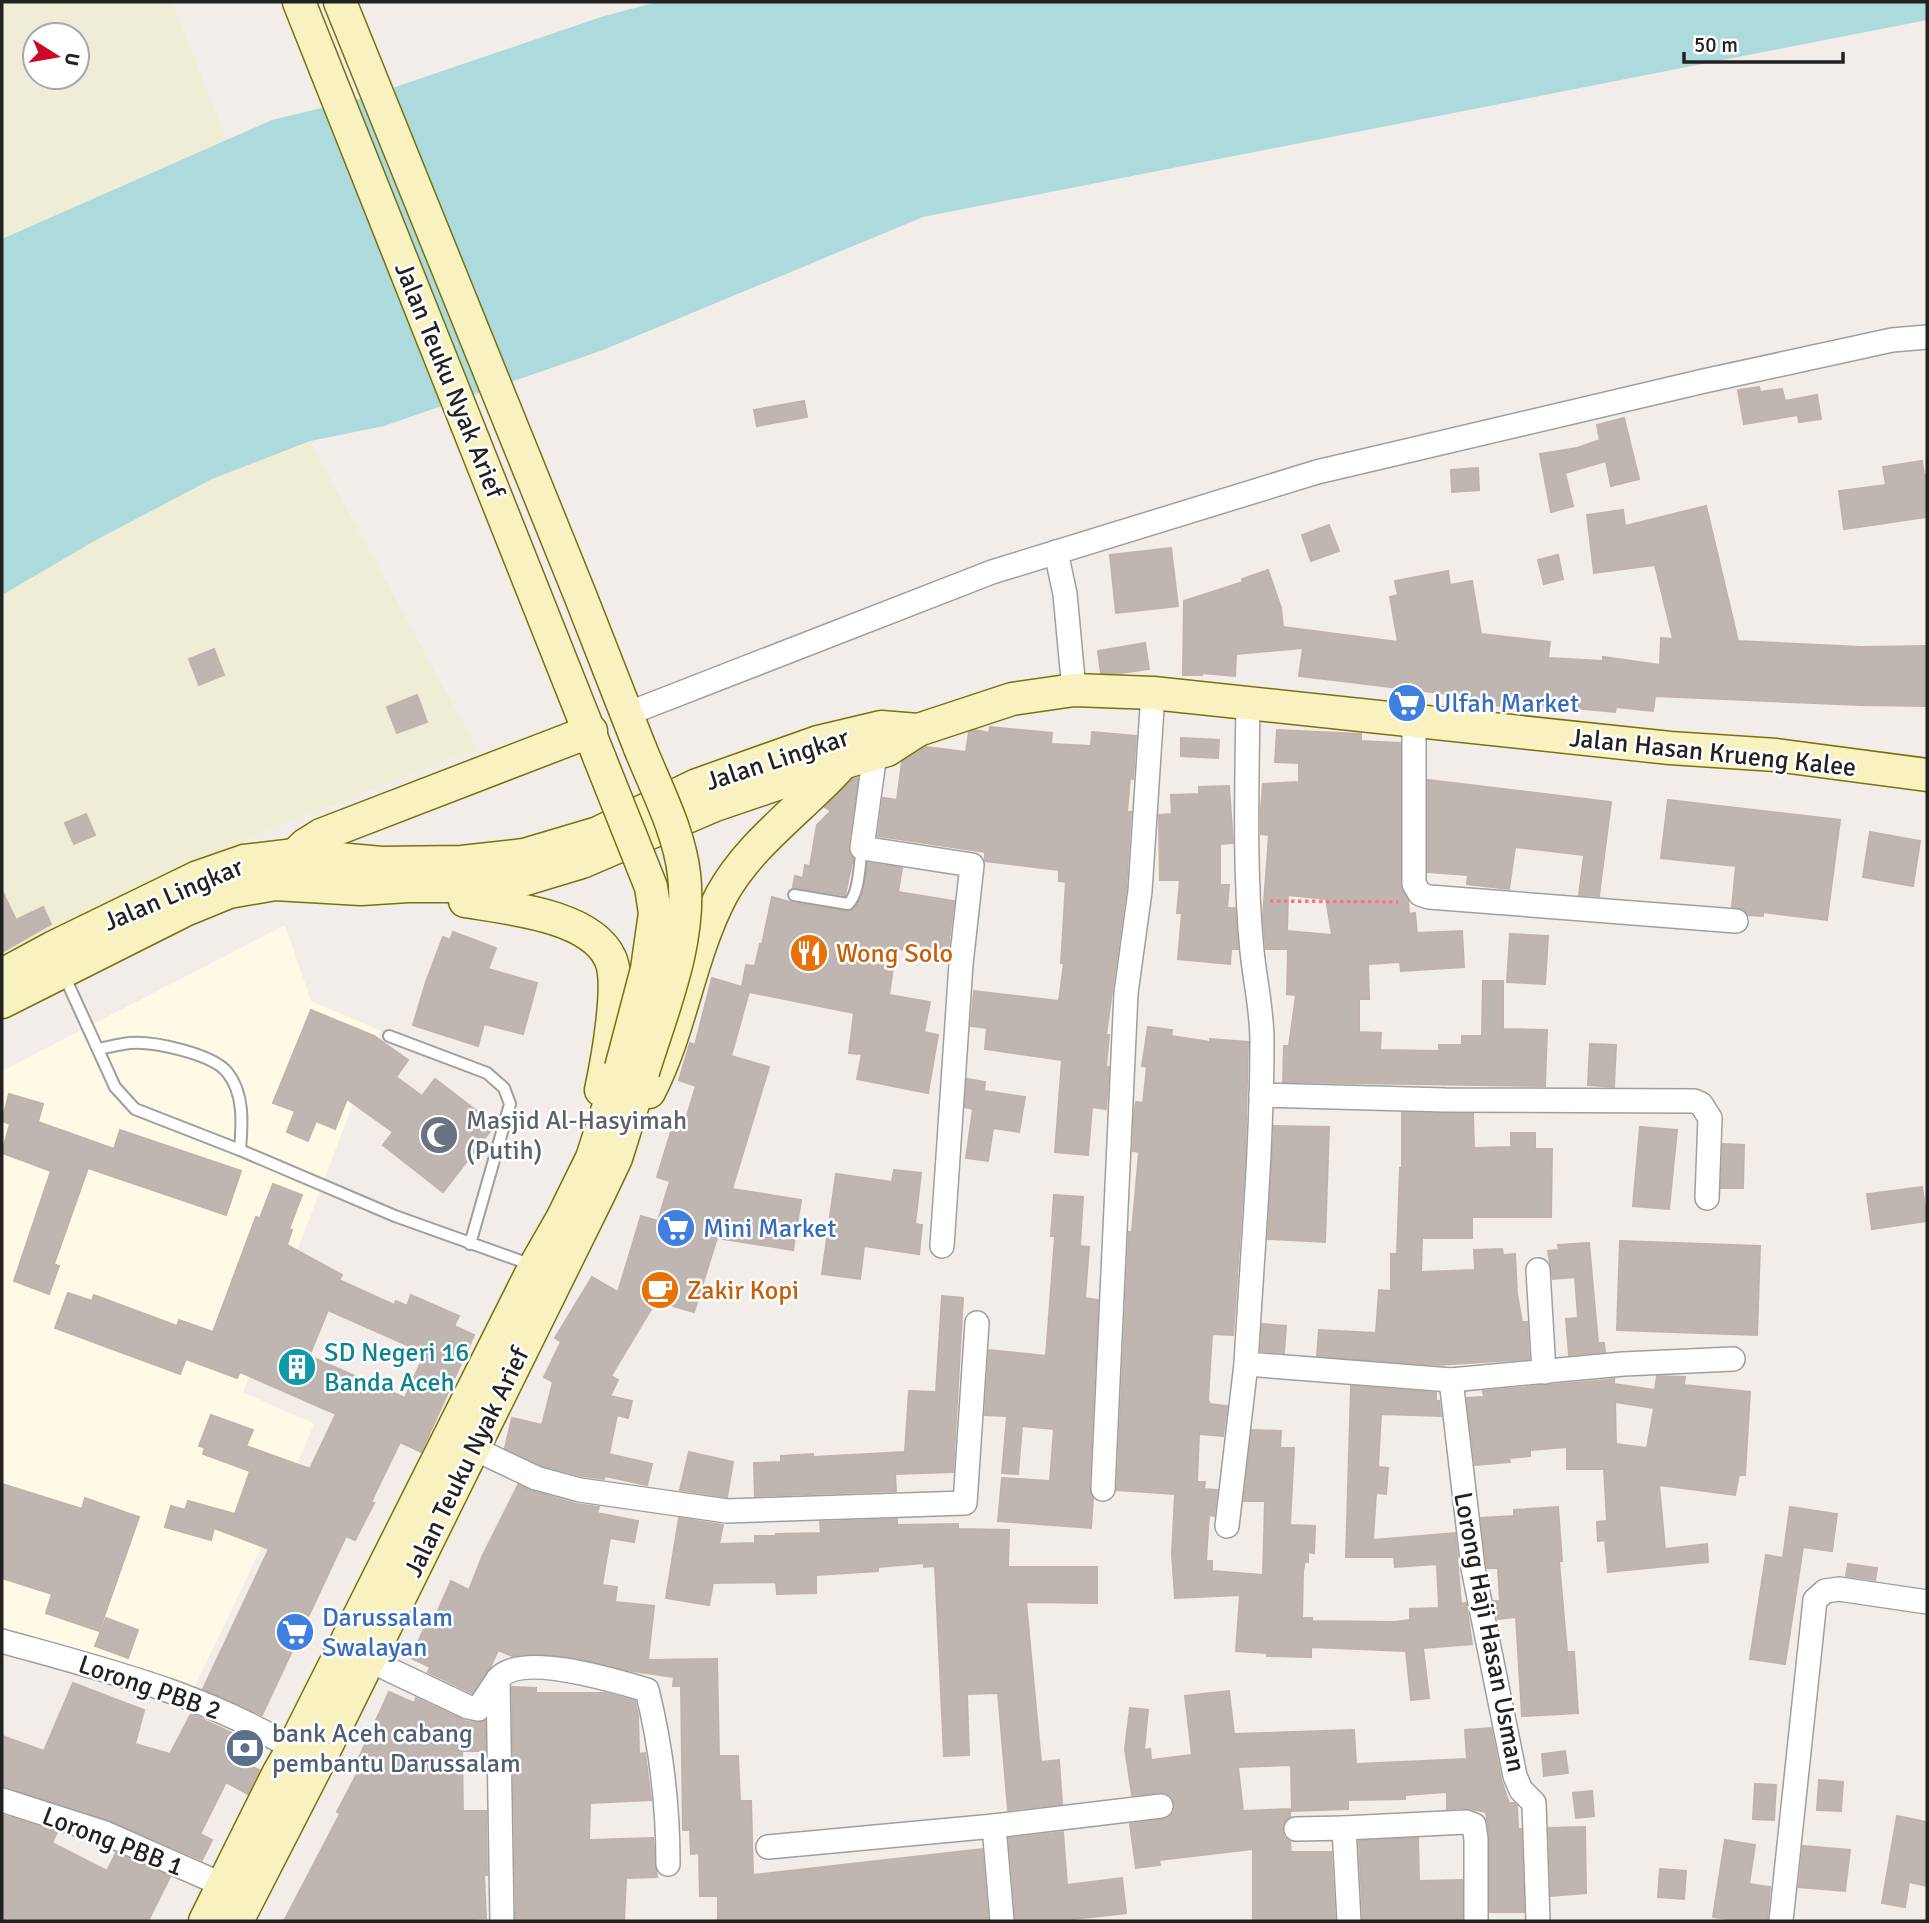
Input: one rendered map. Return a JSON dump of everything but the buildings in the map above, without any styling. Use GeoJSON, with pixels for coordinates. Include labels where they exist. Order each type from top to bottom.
{"type":"FeatureCollection","features":[{"type":"Feature","properties":{"kind":"main road","name":"Jalan Teuku Nyak Arief"},"geometry":{"type":"LineString","coordinates":[[299,2],[651,887],[655,913],[632,1070]]}},
{"type":"Feature","properties":{"kind":"main road","name":"Jalan Teuku Nyak Arief"},"geometry":{"type":"LineString","coordinates":[[340,2],[580,594],[680,854],[684,884],[682,935],[674,970],[632,1070]]}},
{"type":"Feature","properties":{"kind":"main road","name":"Jalan Hasan Krueng Kalee"},"geometry":{"type":"LineString","coordinates":[[918,730],[1074,682],[1153,693],[1670,748],[1776,755],[1927,775]]}},
{"type":"Feature","properties":{"kind":"main road","name":"Jalan Lingkar"},"geometry":{"type":"LineString","coordinates":[[2,975],[61,967],[209,872],[244,861],[279,865],[462,862],[524,855],[598,833],[697,785],[818,743],[881,727],[918,730]]}},
{"type":"Feature","properties":{"kind":"main road","name":"Jalan Lingkar"},"geometry":{"type":"LineString","coordinates":[[279,865],[361,889],[502,886],[582,862],[715,805],[887,750],[918,730]]}},
{"type":"Feature","properties":{"kind":"main road"},"geometry":{"type":"LineString","coordinates":[[279,865],[321,835],[595,745]]}},
{"type":"Feature","properties":{"kind":"main road"},"geometry":{"type":"LineString","coordinates":[[604,1158],[652,1087],[705,932],[722,895],[746,860],[843,762]]}},
{"type":"Feature","properties":{"kind":"main road"},"geometry":{"type":"LineString","coordinates":[[361,889],[392,896],[456,900],[516,909],[566,923],[583,930],[599,943],[610,957],[615,971],[607,1059],[604,1158]]}},
{"type":"Feature","properties":{"kind":"main road"},"geometry":{"type":"LineString","coordinates":[[2,1002],[61,967]]}},
{"type":"Feature","properties":{"kind":"main road"},"geometry":{"type":"LineString","coordinates":[[604,1158],[632,1070]]}},
{"type":"Feature","properties":{"kind":"main road","name":"Jalan Teuku Nyak Arief"},"geometry":{"type":"LineString","coordinates":[[237,1921],[305,1756],[535,1266],[562,1219],[604,1158]]}},
{"type":"Feature","properties":{"kind":"main road","name":"Jalan Teuku Nyak Arief"},"geometry":{"type":"LineString","coordinates":[[205,1921],[278,1774],[305,1756],[369,1660],[473,1448],[604,1158]]}},
{"type":"Feature","properties":{"kind":"street"},"geometry":{"type":"LineString","coordinates":[[627,714],[992,572],[1228,498],[1393,452],[1892,340],[1927,337]]}},
{"type":"Feature","properties":{"kind":"street"},"geometry":{"type":"LineString","coordinates":[[1056,552],[1065,594],[1074,682]]}},
{"type":"Feature","properties":{"kind":"street"},"geometry":{"type":"LineString","coordinates":[[1103,1489],[1126,993],[1140,891],[1153,693]]}},
{"type":"Feature","properties":{"kind":"street"},"geometry":{"type":"LineString","coordinates":[[1227,1526],[1246,1364],[1261,1095],[1262,1019],[1252,951],[1249,901],[1248,702]]}},
{"type":"Feature","properties":{"kind":"street"},"geometry":{"type":"LineString","coordinates":[[1414,720],[1414,884],[1420,894],[1429,897],[1736,921]]}},
{"type":"Feature","properties":{"kind":"street"},"geometry":{"type":"LineString","coordinates":[[875,753],[862,848],[972,865],[961,964],[942,1246]]}},
{"type":"Feature","properties":{"kind":"street"},"geometry":{"type":"LineString","coordinates":[[1261,1095],[1445,1100],[1694,1101],[1701,1104],[1710,1118],[1707,1198]]}},
{"type":"Feature","properties":{"kind":"street"},"geometry":{"type":"LineString","coordinates":[[1538,1270],[1544,1372]]}},
{"type":"Feature","properties":{"kind":"street"},"geometry":{"type":"LineString","coordinates":[[473,1448],[536,1478],[580,1490],[727,1511],[965,1503],[977,1323]]}},
{"type":"Feature","properties":{"kind":"street"},"geometry":{"type":"LineString","coordinates":[[1246,1364],[1451,1380],[1623,1364],[1733,1359]]}},
{"type":"Feature","properties":{"kind":"street","name":"Lorong Haji Hasan Usman"},"geometry":{"type":"LineString","coordinates":[[1451,1380],[1473,1568],[1515,1776],[1521,1790],[1534,1803],[1538,1921]]}},
{"type":"Feature","properties":{"kind":"street"},"geometry":{"type":"LineString","coordinates":[[1781,1921],[1815,1600],[1825,1591],[1839,1589],[1927,1602]]}},
{"type":"Feature","properties":{"kind":"street","name":"Lorong PBB 2"},"geometry":{"type":"LineString","coordinates":[[2,1641],[150,1682],[228,1713],[305,1756]]}},
{"type":"Feature","properties":{"kind":"street"},"geometry":{"type":"LineString","coordinates":[[369,1660],[468,1707],[478,1709],[503,1672],[527,1667],[595,1676],[647,1690],[665,1791],[668,1864]]}},
{"type":"Feature","properties":{"kind":"street"},"geometry":{"type":"LineString","coordinates":[[498,1679],[502,1921]]}},
{"type":"Feature","properties":{"kind":"street","name":"Lorong PBB 1"},"geometry":{"type":"LineString","coordinates":[[2,1800],[106,1833],[223,1885]]}},
{"type":"Feature","properties":{"kind":"street"},"geometry":{"type":"LineString","coordinates":[[768,1847],[994,1826],[1161,1806]]}},
{"type":"Feature","properties":{"kind":"street"},"geometry":{"type":"LineString","coordinates":[[1296,1829],[1466,1822],[1474,1825],[1476,1921]]}},
{"type":"Feature","properties":{"kind":"street"},"geometry":{"type":"LineString","coordinates":[[994,1826],[1002,1921]]}},
{"type":"Feature","properties":{"kind":"street"},"geometry":{"type":"LineString","coordinates":[[1344,1828],[1349,1921]]}},
{"type":"Feature","properties":{"kind":"lane"},"geometry":{"type":"LineString","coordinates":[[794,895],[848,904],[852,901],[855,889],[862,848]]}},
{"type":"Feature","properties":{"kind":"lane"},"geometry":{"type":"LineString","coordinates":[[61,967],[115,1087],[135,1109],[395,1216],[535,1266]]}},
{"type":"Feature","properties":{"kind":"lane"},"geometry":{"type":"LineString","coordinates":[[389,1036],[488,1073],[508,1095],[510,1104],[470,1244]]}},
{"type":"Feature","properties":{"kind":"lane"},"geometry":{"type":"LineString","coordinates":[[98,1049],[132,1043],[152,1044],[212,1060],[227,1072],[236,1087],[243,1113],[240,1150]]}},
{"type":"Feature","properties":{"kind":"path"},"geometry":{"type":"LineString","coordinates":[[1249,901],[1382,903],[1412,899],[1420,894]]}},
{"type":"Feature","properties":{"kind":"shaded area"},"geometry":{"type":"Polygon","coordinates":[[[2,2],[172,2],[227,141],[2,239],[2,2]]]}},
{"type":"Feature","properties":{"kind":"shaded area"},"geometry":{"type":"Polygon","coordinates":[[[310,441],[477,749],[255,836],[2,966],[2,595],[96,540],[212,479],[310,441]]]}},
{"type":"Feature","properties":{"kind":"shaded area"},"geometry":{"type":"Polygon","coordinates":[[[285,925],[311,1001],[381,1031],[243,1392],[314,1424],[264,1542],[193,1690],[2,1640],[2,1578],[42,1591],[69,1505],[3,1484],[2,1486],[2,1153],[51,1171],[14,1281],[49,1293],[54,1264],[88,1166],[101,1145],[66,1132],[61,1145],[9,1127],[2,1147],[2,1121],[35,1131],[43,1104],[9,1094],[2,1118],[2,1071],[285,925]],[[121,1130],[106,1174],[225,1215],[240,1171],[121,1130]],[[68,1293],[55,1328],[180,1374],[197,1327],[180,1320],[177,1326],[95,1295],[92,1301],[68,1293]],[[85,1499],[46,1613],[99,1631],[139,1518],[85,1499]]]}},
{"type":"Feature","properties":{"kind":"water"},"geometry":{"type":"Polygon","coordinates":[[[657,2],[1927,2],[1927,20],[923,217],[603,350],[384,426],[310,441],[212,479],[96,540],[2,595],[2,239],[272,120],[363,98],[601,17],[657,2]]]}},
{"type":"Feature","properties":{"kind":"place","name":"Ulfah Market"},"geometry":{"type":"Point","coordinates":[1407,703]}},
{"type":"Feature","properties":{"kind":"place","name":"Wong Solo"},"geometry":{"type":"Point","coordinates":[809,953]}},
{"type":"Feature","properties":{"kind":"place","name":"Masjid Al-Hasyimah (Putih)"},"geometry":{"type":"Point","coordinates":[439,1135]}},
{"type":"Feature","properties":{"kind":"place","name":"Mini Market"},"geometry":{"type":"Point","coordinates":[676,1228]}},
{"type":"Feature","properties":{"kind":"place","name":"Zakir Kopi"},"geometry":{"type":"Point","coordinates":[660,1290]}},
{"type":"Feature","properties":{"kind":"place","name":"SD Negeri 16 Banda Aceh"},"geometry":{"type":"Point","coordinates":[297,1367]}},
{"type":"Feature","properties":{"kind":"place","name":"Darussalam Swalayan"},"geometry":{"type":"Point","coordinates":[295,1632]}},
{"type":"Feature","properties":{"kind":"place","name":"bank Aceh cabang pembantu Darussalam"},"geometry":{"type":"Point","coordinates":[245,1748]}}]}
